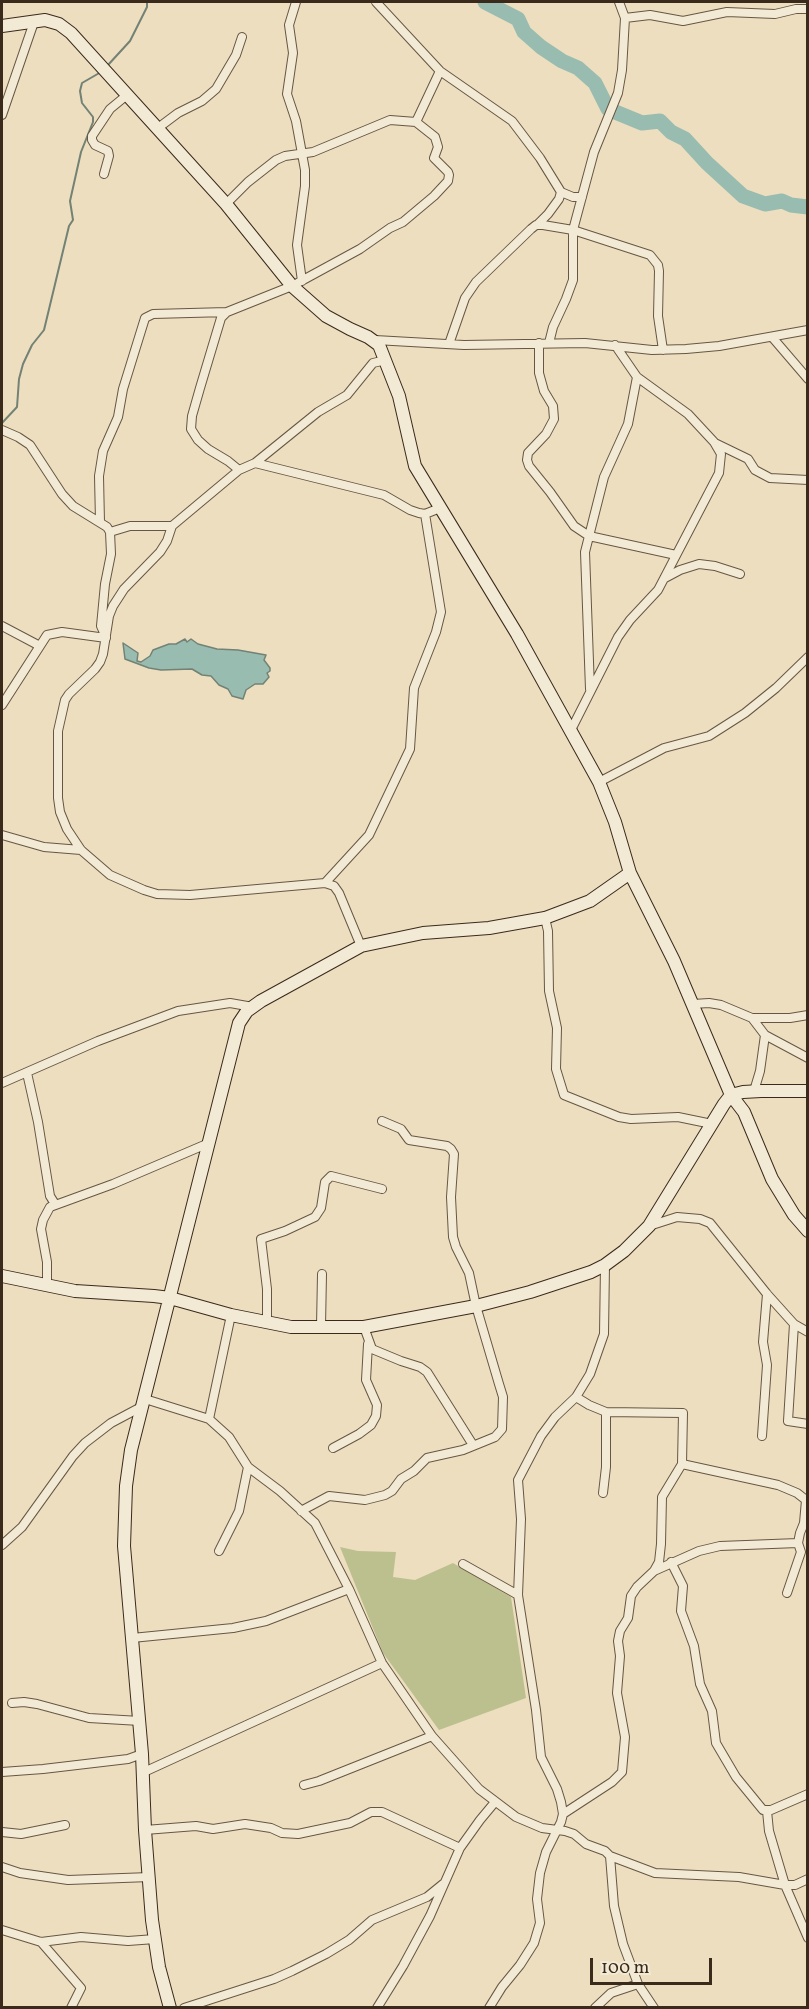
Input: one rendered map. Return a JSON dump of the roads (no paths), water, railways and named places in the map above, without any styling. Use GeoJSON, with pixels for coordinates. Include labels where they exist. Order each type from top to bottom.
{"type":"FeatureCollection","features":[{"type":"Feature","properties":{"kind":"street"},"geometry":{"type":"LineString","coordinates":[[296,2],[290,25],[293,53],[287,94],[303,154],[305,186],[297,245],[297,283]]}},
{"type":"Feature","properties":{"kind":"street"},"geometry":{"type":"LineString","coordinates":[[376,2],[440,71],[512,122],[540,158],[561,192],[573,197],[582,197]]}},
{"type":"Feature","properties":{"kind":"street"},"geometry":{"type":"LineString","coordinates":[[619,2],[625,18],[622,70],[613,108],[594,152],[573,230],[573,280],[544,343],[539,373],[544,391],[553,406],[555,419],[546,434],[532,446],[527,460],[529,466],[574,526],[589,536],[676,555]]}},
{"type":"Feature","properties":{"kind":"street"},"geometry":{"type":"LineString","coordinates":[[625,18],[650,15],[683,21],[727,12],[775,14],[807,9]]}},
{"type":"Feature","properties":{"kind":"street"},"geometry":{"type":"LineString","coordinates":[[2,26],[52,21],[71,33],[326,316],[375,340],[449,344],[615,345],[663,350],[719,346],[807,330]]}},
{"type":"Feature","properties":{"kind":"street"},"geometry":{"type":"LineString","coordinates":[[2,115],[34,22]]}},
{"type":"Feature","properties":{"kind":"street"},"geometry":{"type":"LineString","coordinates":[[158,128],[178,113],[202,101],[216,89],[236,56],[242,37]]}},
{"type":"Feature","properties":{"kind":"street"},"geometry":{"type":"LineString","coordinates":[[416,122],[440,71]]}},
{"type":"Feature","properties":{"kind":"street"},"geometry":{"type":"LineString","coordinates":[[104,174],[109,156],[108,151],[95,145],[92,136],[110,109],[127,95]]}},
{"type":"Feature","properties":{"kind":"street"},"geometry":{"type":"LineString","coordinates":[[100,522],[99,476],[103,451],[118,417],[123,389],[145,318],[153,314],[227,312],[297,283],[360,249],[414,215],[448,181],[448,172],[434,158],[438,147],[435,137],[416,122],[390,120],[313,152],[285,156],[276,160],[248,182],[226,204]]}},
{"type":"Feature","properties":{"kind":"street"},"geometry":{"type":"LineString","coordinates":[[449,344],[462,304],[476,282],[548,214],[561,192]]}},
{"type":"Feature","properties":{"kind":"street"},"geometry":{"type":"LineString","coordinates":[[536,225],[573,230],[646,252],[655,261],[659,271],[658,316],[663,350]]}},
{"type":"Feature","properties":{"kind":"street"},"geometry":{"type":"LineString","coordinates":[[227,312],[218,325],[192,416],[191,429],[208,449],[239,471]]}},
{"type":"Feature","properties":{"kind":"street"},"geometry":{"type":"LineString","coordinates":[[772,337],[807,379]]}},
{"type":"Feature","properties":{"kind":"street"},"geometry":{"type":"LineString","coordinates":[[375,340],[386,360],[399,396],[415,466],[517,634],[600,782],[630,873],[674,961],[731,1095],[744,1113],[772,1179],[807,1232]]}},
{"type":"Feature","properties":{"kind":"street"},"geometry":{"type":"LineString","coordinates":[[571,730],[618,637],[630,620],[658,590],[719,472],[721,454],[714,442],[688,414],[637,377],[615,345]]}},
{"type":"Feature","properties":{"kind":"street"},"geometry":{"type":"LineString","coordinates":[[361,946],[339,893],[334,886],[325,883],[190,895],[157,894],[110,875],[81,850],[60,812],[58,731],[65,700],[96,669],[103,654],[108,616],[113,606],[123,590],[160,552],[172,526],[239,471],[255,463],[318,412],[347,395],[373,363],[386,360]]}},
{"type":"Feature","properties":{"kind":"street"},"geometry":{"type":"LineString","coordinates":[[590,689],[585,552],[604,477],[628,424],[637,377]]}},
{"type":"Feature","properties":{"kind":"street"},"geometry":{"type":"LineString","coordinates":[[2,430],[18,436],[30,445],[62,494],[73,506],[100,522],[110,532],[111,554],[105,584],[101,626],[106,638]]}},
{"type":"Feature","properties":{"kind":"street"},"geometry":{"type":"LineString","coordinates":[[714,442],[748,459],[755,470],[770,478],[807,480]]}},
{"type":"Feature","properties":{"kind":"street"},"geometry":{"type":"LineString","coordinates":[[255,463],[384,495],[410,510],[425,514],[440,508]]}},
{"type":"Feature","properties":{"kind":"street"},"geometry":{"type":"LineString","coordinates":[[325,883],[369,835],[410,749],[414,688],[436,632],[441,612],[425,514]]}},
{"type":"Feature","properties":{"kind":"street"},"geometry":{"type":"LineString","coordinates":[[110,532],[130,526],[172,526]]}},
{"type":"Feature","properties":{"kind":"street"},"geometry":{"type":"LineString","coordinates":[[664,579],[680,570],[699,564],[716,566],[740,574]]}},
{"type":"Feature","properties":{"kind":"street"},"geometry":{"type":"LineString","coordinates":[[2,626],[38,645]]}},
{"type":"Feature","properties":{"kind":"street"},"geometry":{"type":"LineString","coordinates":[[2,705],[46,634],[53,632],[106,638]]}},
{"type":"Feature","properties":{"kind":"street"},"geometry":{"type":"LineString","coordinates":[[600,782],[664,748],[710,736],[745,713],[776,688],[807,657]]}},
{"type":"Feature","properties":{"kind":"street"},"geometry":{"type":"LineString","coordinates":[[2,835],[44,847],[81,850]]}},
{"type":"Feature","properties":{"kind":"street"},"geometry":{"type":"LineString","coordinates":[[170,2007],[159,1967],[145,1830],[144,1772],[124,1546],[124,1507],[131,1450],[237,1030],[243,1017],[253,1007],[361,946],[423,933],[489,928],[545,918],[590,901],[630,873]]}},
{"type":"Feature","properties":{"kind":"street"},"geometry":{"type":"LineString","coordinates":[[545,918],[548,930],[549,991],[557,1028],[556,1069],[564,1095],[619,1117],[630,1119],[678,1117],[712,1124]]}},
{"type":"Feature","properties":{"kind":"street"},"geometry":{"type":"LineString","coordinates":[[2,1083],[98,1041],[178,1011],[230,1003],[253,1007]]}},
{"type":"Feature","properties":{"kind":"street"},"geometry":{"type":"LineString","coordinates":[[693,1004],[721,1005],[752,1018],[790,1018],[807,1015]]}},
{"type":"Feature","properties":{"kind":"street"},"geometry":{"type":"LineString","coordinates":[[752,1018],[765,1035],[807,1058]]}},
{"type":"Feature","properties":{"kind":"street"},"geometry":{"type":"LineString","coordinates":[[754,1091],[760,1071],[765,1035]]}},
{"type":"Feature","properties":{"kind":"street"},"geometry":{"type":"LineString","coordinates":[[27,1073],[38,1122],[50,1196],[55,1204]]}},
{"type":"Feature","properties":{"kind":"street"},"geometry":{"type":"LineString","coordinates":[[2,1275],[75,1291],[170,1298],[231,1315],[291,1327],[364,1328],[476,1306],[530,1292],[591,1272],[624,1251],[649,1226],[731,1095],[754,1091],[807,1091]]}},
{"type":"Feature","properties":{"kind":"street"},"geometry":{"type":"LineString","coordinates":[[301,1510],[329,1496],[365,1500],[385,1495],[427,1458],[463,1450],[495,1437],[502,1429],[503,1410],[499,1384],[476,1306],[469,1273],[453,1237],[451,1197],[454,1154],[451,1149],[442,1145],[409,1140],[401,1130],[382,1121]]}},
{"type":"Feature","properties":{"kind":"street"},"geometry":{"type":"LineString","coordinates":[[47,1286],[47,1262],[41,1229],[45,1213],[50,1207],[113,1184],[209,1143]]}},
{"type":"Feature","properties":{"kind":"street"},"geometry":{"type":"LineString","coordinates":[[267,1323],[267,1288],[261,1239],[315,1217],[321,1208],[325,1182],[330,1176],[382,1189]]}},
{"type":"Feature","properties":{"kind":"street"},"geometry":{"type":"LineString","coordinates":[[649,1226],[677,1217],[700,1218],[710,1223],[766,1294],[794,1324],[807,1332]]}},
{"type":"Feature","properties":{"kind":"street"},"geometry":{"type":"LineString","coordinates":[[493,2006],[538,1932],[540,1923],[537,1886],[546,1852],[563,1814],[557,1789],[541,1758],[518,1595],[521,1518],[518,1480],[541,1436],[555,1417],[576,1397],[590,1374],[604,1335],[605,1265]]}},
{"type":"Feature","properties":{"kind":"street"},"geometry":{"type":"LineString","coordinates":[[321,1326],[322,1274]]}},
{"type":"Feature","properties":{"kind":"street"},"geometry":{"type":"LineString","coordinates":[[762,1436],[767,1365],[763,1342],[766,1294]]}},
{"type":"Feature","properties":{"kind":"street"},"geometry":{"type":"LineString","coordinates":[[209,1419],[231,1315]]}},
{"type":"Feature","properties":{"kind":"street"},"geometry":{"type":"LineString","coordinates":[[794,1324],[788,1420],[807,1424]]}},
{"type":"Feature","properties":{"kind":"street"},"geometry":{"type":"LineString","coordinates":[[364,1328],[372,1349],[420,1367],[427,1372],[473,1445]]}},
{"type":"Feature","properties":{"kind":"street"},"geometry":{"type":"LineString","coordinates":[[333,1448],[359,1434],[371,1425],[376,1416],[376,1405],[366,1380],[368,1340]]}},
{"type":"Feature","properties":{"kind":"street"},"geometry":{"type":"LineString","coordinates":[[563,1814],[612,1782],[622,1772],[625,1737],[617,1694],[620,1656],[618,1641],[620,1631],[628,1617],[632,1596],[659,1562],[662,1544],[662,1497],[682,1464],[683,1413],[606,1412],[576,1397]]}},
{"type":"Feature","properties":{"kind":"street"},"geometry":{"type":"LineString","coordinates":[[2,1545],[22,1527],[73,1456],[85,1443],[111,1423],[144,1403],[209,1419],[229,1437],[248,1467],[280,1491],[315,1523],[349,1589],[382,1663],[432,1736],[453,1762],[495,1802],[516,1817],[542,1828],[574,1834],[586,1844],[605,1851],[610,1856],[655,1872],[739,1877],[785,1885],[795,1885],[807,1879]]}},
{"type":"Feature","properties":{"kind":"street"},"geometry":{"type":"LineString","coordinates":[[603,1492],[607,1458],[606,1412]]}},
{"type":"Feature","properties":{"kind":"street"},"geometry":{"type":"LineString","coordinates":[[682,1464],[778,1485],[797,1493],[807,1501],[804,1524],[798,1543],[801,1552],[787,1593]]}},
{"type":"Feature","properties":{"kind":"street"},"geometry":{"type":"LineString","coordinates":[[219,1551],[239,1511],[248,1467]]}},
{"type":"Feature","properties":{"kind":"street"},"geometry":{"type":"LineString","coordinates":[[654,1571],[699,1551],[720,1546],[798,1543]]}},
{"type":"Feature","properties":{"kind":"street"},"geometry":{"type":"LineString","coordinates":[[671,1562],[683,1586],[681,1611],[694,1646],[700,1684],[712,1711],[716,1743],[736,1777],[746,1786],[760,1808],[767,1811],[807,1794]]}},
{"type":"Feature","properties":{"kind":"street"},"geometry":{"type":"LineString","coordinates":[[463,1564],[518,1595]]}},
{"type":"Feature","properties":{"kind":"street"},"geometry":{"type":"LineString","coordinates":[[132,1638],[233,1628],[266,1621],[349,1589]]}},
{"type":"Feature","properties":{"kind":"street"},"geometry":{"type":"LineString","coordinates":[[144,1772],[382,1663]]}},
{"type":"Feature","properties":{"kind":"street"},"geometry":{"type":"LineString","coordinates":[[12,1703],[38,1704],[89,1718],[140,1721]]}},
{"type":"Feature","properties":{"kind":"street"},"geometry":{"type":"LineString","coordinates":[[304,1785],[432,1736]]}},
{"type":"Feature","properties":{"kind":"street"},"geometry":{"type":"LineString","coordinates":[[2,1772],[128,1759],[142,1754]]}},
{"type":"Feature","properties":{"kind":"street"},"geometry":{"type":"LineString","coordinates":[[376,2007],[403,1966],[430,1916],[442,1884],[460,1848],[495,1802]]}},
{"type":"Feature","properties":{"kind":"street"},"geometry":{"type":"LineString","coordinates":[[767,1811],[769,1832],[785,1885],[807,1938]]}},
{"type":"Feature","properties":{"kind":"street"},"geometry":{"type":"LineString","coordinates":[[145,1830],[196,1826],[213,1829],[245,1824],[271,1828],[282,1833],[298,1834],[350,1822],[371,1812],[382,1812],[460,1848]]}},
{"type":"Feature","properties":{"kind":"street"},"geometry":{"type":"LineString","coordinates":[[2,1832],[21,1834],[65,1825]]}},
{"type":"Feature","properties":{"kind":"street"},"geometry":{"type":"LineString","coordinates":[[610,1856],[614,1906],[623,1944],[638,1984],[654,2007]]}},
{"type":"Feature","properties":{"kind":"street"},"geometry":{"type":"LineString","coordinates":[[2,1867],[20,1873],[68,1880],[150,1877]]}},
{"type":"Feature","properties":{"kind":"street"},"geometry":{"type":"LineString","coordinates":[[184,2007],[274,1979],[292,1971],[349,1940],[372,1920],[427,1897],[442,1884]]}},
{"type":"Feature","properties":{"kind":"street"},"geometry":{"type":"LineString","coordinates":[[2,1930],[41,1942],[81,1937],[128,1941],[155,1938]]}},
{"type":"Feature","properties":{"kind":"street"},"geometry":{"type":"LineString","coordinates":[[41,1942],[81,1988],[71,2007]]}},
{"type":"Feature","properties":{"kind":"street"},"geometry":{"type":"LineString","coordinates":[[594,2007],[611,1993],[638,1984]]}},
{"type":"Feature","properties":{"kind":"street"},"geometry":{"type":"LineString","coordinates":[[608,2007],[611,1993]]}},
{"type":"Feature","properties":{"kind":"water"},"geometry":{"type":"Polygon","coordinates":[[[185,639],[187,642],[191,639],[198,644],[217,649],[266,655],[264,660],[270,668],[267,673],[269,677],[263,684],[255,684],[246,690],[243,699],[232,696],[228,689],[219,685],[211,676],[202,675],[192,669],[161,670],[125,659],[123,643],[138,653],[137,661],[141,662],[150,656],[153,650],[176,644],[185,639]]]}},
{"type":"Feature","properties":{"kind":"waterway"},"geometry":{"type":"LineString","coordinates":[[108,65],[130,41],[147,7],[147,2]]}},
{"type":"Feature","properties":{"kind":"waterway"},"geometry":{"type":"LineString","coordinates":[[485,2],[518,19],[524,32],[541,47],[562,61],[578,68],[595,83],[608,109],[642,123],[660,121],[671,132],[685,139],[743,196],[765,204],[782,201],[791,205],[808,207]]}},
{"type":"Feature","properties":{"kind":"waterway"},"geometry":{"type":"LineString","coordinates":[[2,423],[17,407],[19,379],[23,364],[32,345],[44,330],[69,226],[73,220],[70,201],[81,152],[93,122],[93,117],[82,103],[80,91],[82,83],[101,72]]}}]}
